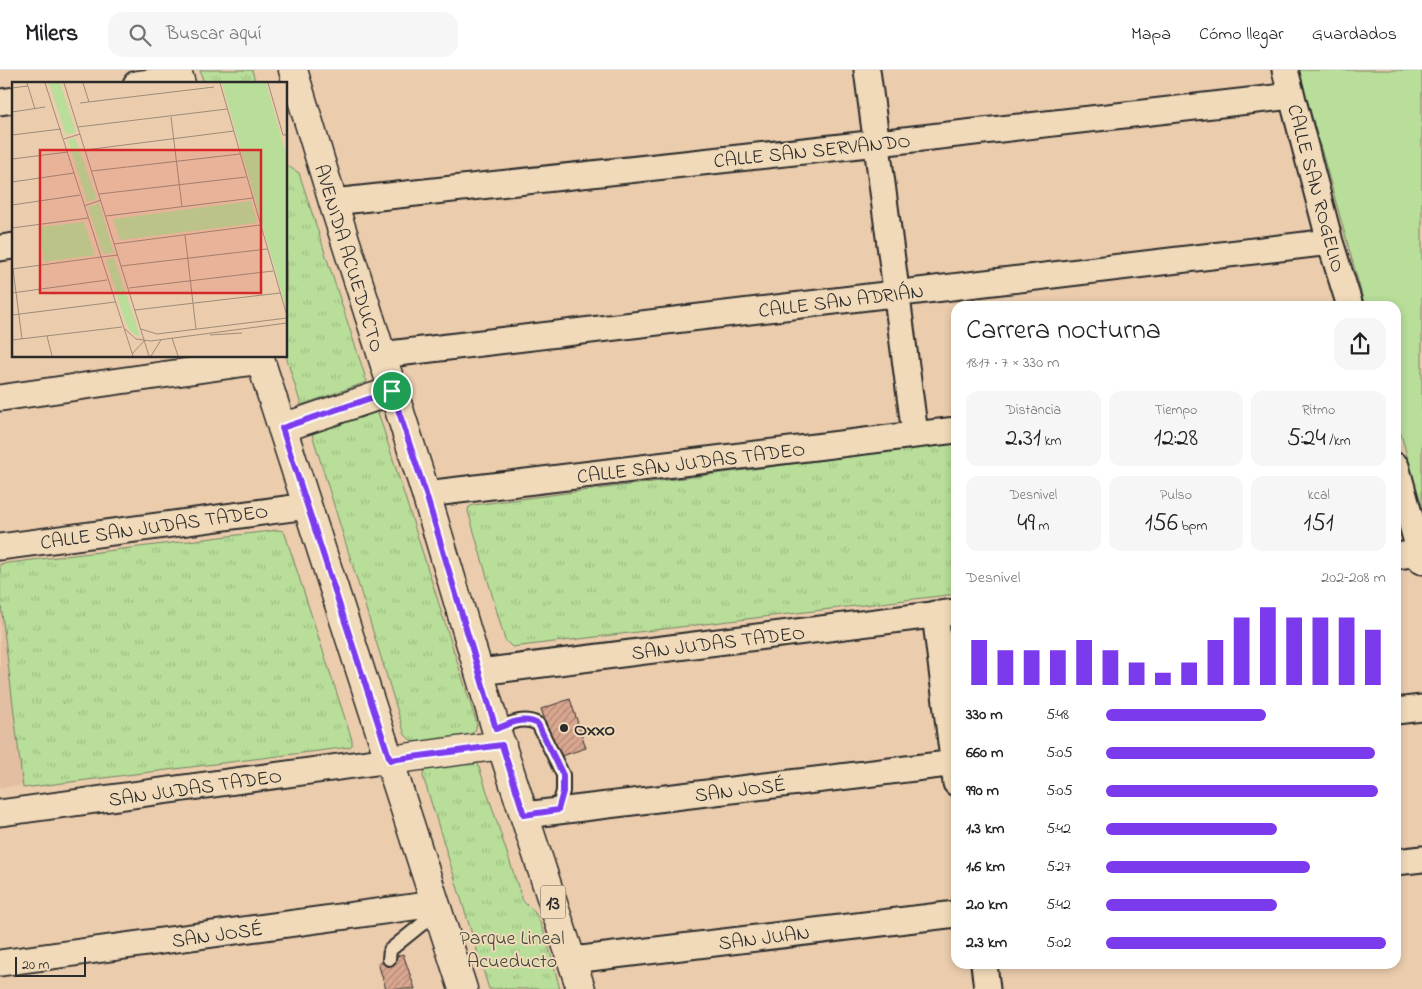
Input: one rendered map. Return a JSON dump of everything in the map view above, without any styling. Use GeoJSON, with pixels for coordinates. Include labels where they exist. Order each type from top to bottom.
{"type":"FeatureCollection","features":[{"type":"Feature","properties":{"kind":"main road","name":"AVENIDA ACUEDUCTO"},"geometry":{"type":"LineString","coordinates":[[294,70],[332,202],[426,494],[499,737],[581,989]]}},
{"type":"Feature","properties":{"kind":"main road"},"geometry":{"type":"LineString","coordinates":[[260,358],[463,989]]}},
{"type":"Feature","properties":{"kind":"main road"},"geometry":{"type":"LineString","coordinates":[[282,428],[392,391]]}},
{"type":"Feature","properties":{"kind":"main road"},"geometry":{"type":"LineString","coordinates":[[390,760],[499,737]]}},
{"type":"Feature","properties":{"kind":"street"},"geometry":{"type":"LineString","coordinates":[[868,70],[915,434]]}},
{"type":"Feature","properties":{"kind":"street","name":"CALLE SAN ROGELIO"},"geometry":{"type":"LineString","coordinates":[[1284,70],[1330,242],[1348,301]]}},
{"type":"Feature","properties":{"kind":"street"},"geometry":{"type":"LineString","coordinates":[[148,82],[179,77]]}},
{"type":"Feature","properties":{"kind":"street","name":"CALLE SAN SERVANDO"},"geometry":{"type":"LineString","coordinates":[[332,202],[1292,96]]}},
{"type":"Feature","properties":{"kind":"street","name":"CALLE SAN ADRIÁN"},"geometry":{"type":"LineString","coordinates":[[380,355],[1330,242]]}},
{"type":"Feature","properties":{"kind":"street"},"geometry":{"type":"LineString","coordinates":[[0,398],[260,358]]}},
{"type":"Feature","properties":{"kind":"street","name":"CALLE SAN JUDAS TADEO"},"geometry":{"type":"LineString","coordinates":[[426,494],[951,430]]}},
{"type":"Feature","properties":{"kind":"street"},"geometry":{"type":"LineString","coordinates":[[1401,493],[1413,557]]}},
{"type":"Feature","properties":{"kind":"street","name":"CALLE SAN JUDAS TADEO"},"geometry":{"type":"LineString","coordinates":[[0,547],[308,506]]}},
{"type":"Feature","properties":{"kind":"street"},"geometry":{"type":"LineString","coordinates":[[945,613],[951,707]]}},
{"type":"Feature","properties":{"kind":"street","name":"SAN JUDAS TADEO"},"geometry":{"type":"LineString","coordinates":[[480,672],[945,613]]}},
{"type":"Feature","properties":{"kind":"street"},"geometry":{"type":"LineString","coordinates":[[1401,710],[1422,708]]}},
{"type":"Feature","properties":{"kind":"street","name":"SAN JUDAS TADEO"},"geometry":{"type":"LineString","coordinates":[[0,813],[390,760]]}},
{"type":"Feature","properties":{"kind":"street","name":"SAN JOSÉ"},"geometry":{"type":"LineString","coordinates":[[524,815],[951,770]]}},
{"type":"Feature","properties":{"kind":"street"},"geometry":{"type":"LineString","coordinates":[[1401,862],[1422,860]]}},
{"type":"Feature","properties":{"kind":"street","name":"SAN JOSÉ"},"geometry":{"type":"LineString","coordinates":[[0,963],[436,908]]}},
{"type":"Feature","properties":{"kind":"street","name":"SAN JUAN"},"geometry":{"type":"LineString","coordinates":[[572,960],[951,915]]}},
{"type":"Feature","properties":{"kind":"street"},"geometry":{"type":"LineString","coordinates":[[985,969],[987,989]]}},
{"type":"Feature","properties":{"kind":"lane"},"geometry":{"type":"LineString","coordinates":[[499,737],[516,722],[525,720],[538,724],[563,775],[563,792],[558,810]]}},
{"type":"Feature","properties":{"kind":"lane"},"geometry":{"type":"LineString","coordinates":[[389,959],[390,950],[436,908]]}},
{"type":"Feature","properties":{"kind":"shaded area"},"geometry":{"type":"Polygon","coordinates":[[[0,596],[23,785],[0,788],[0,596]]]}},
{"type":"Feature","properties":{"kind":"green space"},"geometry":{"type":"Polygon","coordinates":[[[200,70],[252,70],[255,82],[203,82],[200,70]]]}},
{"type":"Feature","properties":{"kind":"green space"},"geometry":{"type":"Polygon","coordinates":[[[1299,70],[1422,70],[1422,508],[1401,434],[1401,301],[1364,301],[1299,70]]]}},
{"type":"Feature","properties":{"kind":"green space"},"geometry":{"type":"Polygon","coordinates":[[[288,166],[299,173],[367,382],[301,405],[287,358],[288,166]]]}},
{"type":"Feature","properties":{"kind":"green space"},"geometry":{"type":"Polygon","coordinates":[[[378,412],[477,724],[475,731],[470,735],[417,743],[405,735],[312,434],[378,412]]]}},
{"type":"Feature","properties":{"kind":"green space"},"geometry":{"type":"Polygon","coordinates":[[[951,444],[951,595],[512,647],[505,640],[468,511],[469,507],[951,444]]]}},
{"type":"Feature","properties":{"kind":"green space"},"geometry":{"type":"Polygon","coordinates":[[[278,530],[283,531],[285,534],[352,740],[352,745],[350,747],[23,788],[0,596],[0,564],[278,530]]]}},
{"type":"Feature","properties":{"kind":"green space","name":"Parque Lineal Acueducto"},"geometry":{"type":"Polygon","coordinates":[[[477,761],[522,899],[534,911],[539,920],[560,989],[489,989],[423,776],[426,769],[477,761]]]}},
{"type":"Feature","properties":{"kind":"building","name":"Oxxo"},"geometry":{"type":"Polygon","coordinates":[[[570,699],[586,748],[558,757],[541,709],[570,699]]]}},
{"type":"Feature","properties":{"kind":"building"},"geometry":{"type":"Polygon","coordinates":[[[403,954],[415,989],[386,989],[378,963],[403,954]]]}},
{"type":"Feature","properties":{"kind":"place","name":"Oxxo"},"geometry":{"type":"Point","coordinates":[564,728]}},
{"type":"Feature","properties":{"kind":"route"},"geometry":{"type":"LineString","coordinates":[[392,391],[426,494],[496,729],[525,720],[538,724],[563,775],[563,792],[558,810],[524,815],[502,745],[390,760],[282,428],[392,391]]}}]}
